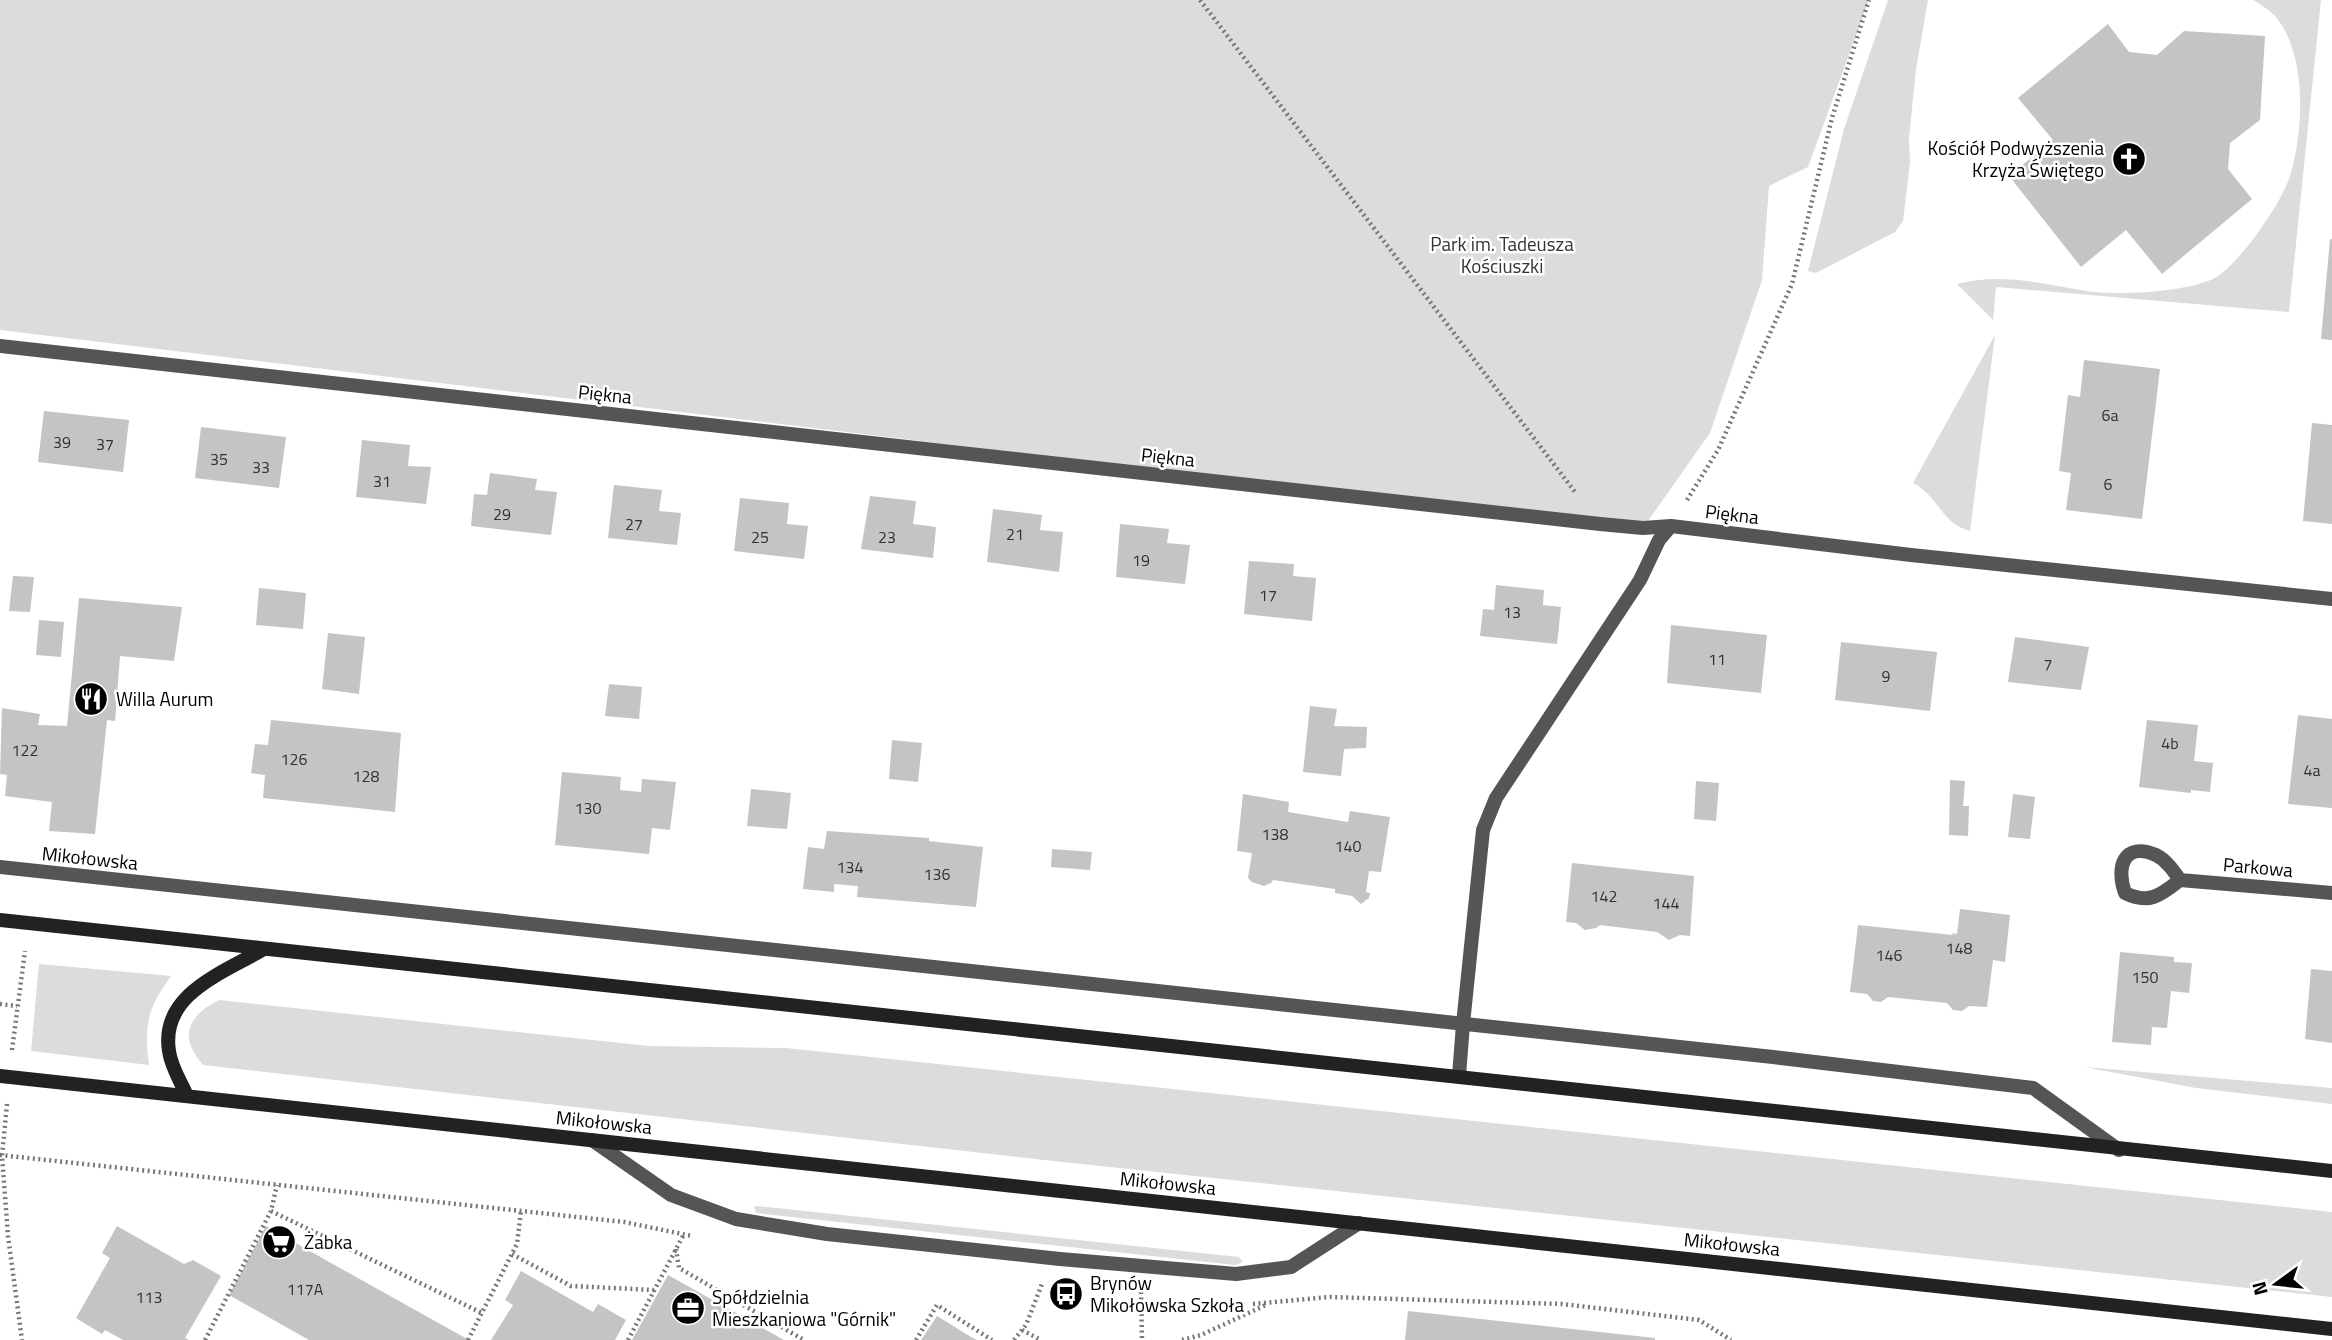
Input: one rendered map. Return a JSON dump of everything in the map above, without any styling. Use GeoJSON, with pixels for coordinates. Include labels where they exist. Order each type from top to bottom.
{"type":"FeatureCollection","features":[{"type":"Feature","properties":{"kind":"main road"},"geometry":{"type":"LineString","coordinates":[[0,920],[2332,1171]]}},
{"type":"Feature","properties":{"kind":"main road"},"geometry":{"type":"LineString","coordinates":[[187,1097],[169,1053],[168,1030],[174,1012],[185,997],[206,982],[264,949]]}},
{"type":"Feature","properties":{"kind":"main road","name":"Mikołowska"},"geometry":{"type":"LineString","coordinates":[[5,1077],[2332,1329]]}},
{"type":"Feature","properties":{"kind":"street","name":"Piękna"},"geometry":{"type":"LineString","coordinates":[[0,346],[1600,524],[1643,528],[1671,526],[1911,555],[2332,599]]}},
{"type":"Feature","properties":{"kind":"street"},"geometry":{"type":"LineString","coordinates":[[1459,1076],[1483,830],[1496,798],[1640,580],[1659,540],[1671,526]]}},
{"type":"Feature","properties":{"kind":"street","name":"Mikołowska"},"geometry":{"type":"LineString","coordinates":[[0,867],[2033,1088],[2119,1150]]}},
{"type":"Feature","properties":{"kind":"street","name":"Parkowa"},"geometry":{"type":"LineString","coordinates":[[2180,880],[2332,893]]}},
{"type":"Feature","properties":{"kind":"street"},"geometry":{"type":"LineString","coordinates":[[592,1140],[671,1195],[736,1219],[827,1234],[1060,1259],[1236,1274],[1290,1267],[1359,1223]]}},
{"type":"Feature","properties":{"kind":"path"},"geometry":{"type":"LineString","coordinates":[[1200,0],[1600,524]]}},
{"type":"Feature","properties":{"kind":"path"},"geometry":{"type":"LineString","coordinates":[[1671,526],[1718,450],[1791,284],[1832,118],[1869,0]]}},
{"type":"Feature","properties":{"kind":"path"},"geometry":{"type":"LineString","coordinates":[[22,1340],[1,1157],[5,1077],[29,923]]}},
{"type":"Feature","properties":{"kind":"path"},"geometry":{"type":"LineString","coordinates":[[0,1004],[17,1006]]}},
{"type":"Feature","properties":{"kind":"path"},"geometry":{"type":"LineString","coordinates":[[205,1340],[271,1211],[277,1185]]}},
{"type":"Feature","properties":{"kind":"path"},"geometry":{"type":"LineString","coordinates":[[271,1211],[482,1313]]}},
{"type":"Feature","properties":{"kind":"path"},"geometry":{"type":"LineString","coordinates":[[468,1340],[512,1254],[520,1229],[521,1211]]}},
{"type":"Feature","properties":{"kind":"path"},"geometry":{"type":"LineString","coordinates":[[628,1340],[684,1234]]}},
{"type":"Feature","properties":{"kind":"path"},"geometry":{"type":"LineString","coordinates":[[676,1250],[679,1268],[804,1340]]}},
{"type":"Feature","properties":{"kind":"path"},"geometry":{"type":"LineString","coordinates":[[512,1254],[572,1286],[654,1290]]}},
{"type":"Feature","properties":{"kind":"path"},"geometry":{"type":"LineString","coordinates":[[1014,1340],[1022,1330],[1044,1280]]}},
{"type":"Feature","properties":{"kind":"path"},"geometry":{"type":"LineString","coordinates":[[1141,1291],[1142,1340]]}},
{"type":"Feature","properties":{"kind":"path"},"geometry":{"type":"LineString","coordinates":[[1182,1340],[1201,1335],[1271,1302]]}},
{"type":"Feature","properties":{"kind":"path"},"geometry":{"type":"LineString","coordinates":[[916,1340],[937,1305],[992,1340]]}},
{"type":"Feature","properties":{"kind":"path"},"geometry":{"type":"LineString","coordinates":[[1022,1330],[1041,1340]]}},
{"type":"Feature","properties":{"kind":"green space","name":"Park im. Tadeusza Kościuszki"},"geometry":{"type":"Polygon","coordinates":[[[0,0],[1869,0],[1808,167],[1769,186],[1762,280],[1710,433],[1643,528],[0,330],[0,0]]]}},
{"type":"Feature","properties":{"kind":"green space"},"geometry":{"type":"Polygon","coordinates":[[[1888,0],[1928,0],[1916,69],[1903,221],[1895,232],[1816,273],[1808,271],[1844,129],[1888,0]]]}},
{"type":"Feature","properties":{"kind":"green space"},"geometry":{"type":"Polygon","coordinates":[[[2253,0],[2321,0],[2289,312],[1996,287],[1993,320],[1957,284],[2006,279],[2100,292],[2169,290],[2213,279],[2230,266],[2246,248],[2273,210],[2289,179],[2300,117],[2298,72],[2286,32],[2275,16],[2253,0]]]}},
{"type":"Feature","properties":{"kind":"green space"},"geometry":{"type":"Polygon","coordinates":[[[1995,335],[1970,531],[1952,522],[1922,488],[1913,483],[1995,335]]]}},
{"type":"Feature","properties":{"kind":"green space"},"geometry":{"type":"Polygon","coordinates":[[[39,964],[171,976],[157,998],[149,1018],[149,1065],[31,1051],[39,964]]]}},
{"type":"Feature","properties":{"kind":"green space"},"geometry":{"type":"Polygon","coordinates":[[[219,1000],[649,1046],[786,1048],[2332,1212],[2332,1297],[1044,1160],[203,1065],[191,1045],[190,1028],[200,1013],[219,1000]]]}},
{"type":"Feature","properties":{"kind":"green space"},"geometry":{"type":"Polygon","coordinates":[[[2084,1067],[2332,1088],[2332,1104],[2196,1088],[2084,1067]]]}},
{"type":"Feature","properties":{"kind":"green space"},"geometry":{"type":"Polygon","coordinates":[[[754,1207],[1239,1257],[1243,1262],[1235,1265],[756,1213],[754,1207]]]}},
{"type":"Feature","properties":{"kind":"building","name":"Kościół Podwyższenia Krzyża Świętego"},"geometry":{"type":"Polygon","coordinates":[[[2108,24],[2129,52],[2157,55],[2184,31],[2265,36],[2260,120],[2230,143],[2228,169],[2252,199],[2162,274],[2126,230],[2081,267],[2009,176],[2053,140],[2018,98],[2108,24]]]}},
{"type":"Feature","properties":{"kind":"building"},"geometry":{"type":"Polygon","coordinates":[[[2332,239],[2332,340],[2321,339],[2332,239]]]}},
{"type":"Feature","properties":{"kind":"building"},"geometry":{"type":"Polygon","coordinates":[[[2084,360],[2160,369],[2142,519],[2066,510],[2071,473],[2059,471],[2068,395],[2080,397],[2084,360]]]}},
{"type":"Feature","properties":{"kind":"building"},"geometry":{"type":"Polygon","coordinates":[[[44,411],[129,420],[123,472],[38,462],[44,411]]]}},
{"type":"Feature","properties":{"kind":"building"},"geometry":{"type":"Polygon","coordinates":[[[2312,423],[2332,425],[2332,524],[2303,521],[2312,423]]]}},
{"type":"Feature","properties":{"kind":"building"},"geometry":{"type":"Polygon","coordinates":[[[201,427],[286,437],[279,488],[195,478],[201,427]]]}},
{"type":"Feature","properties":{"kind":"building"},"geometry":{"type":"Polygon","coordinates":[[[362,440],[410,445],[408,466],[431,467],[426,504],[356,497],[362,440]]]}},
{"type":"Feature","properties":{"kind":"building"},"geometry":{"type":"Polygon","coordinates":[[[490,473],[537,479],[535,490],[557,492],[551,535],[471,526],[474,494],[487,495],[490,473]]]}},
{"type":"Feature","properties":{"kind":"building"},"geometry":{"type":"Polygon","coordinates":[[[614,485],[662,490],[659,511],[681,513],[677,545],[608,538],[614,485]]]}},
{"type":"Feature","properties":{"kind":"building"},"geometry":{"type":"Polygon","coordinates":[[[870,496],[916,501],[913,524],[936,527],[933,558],[861,549],[870,496]]]}},
{"type":"Feature","properties":{"kind":"building"},"geometry":{"type":"Polygon","coordinates":[[[740,498],[789,503],[787,524],[808,526],[804,559],[734,551],[740,498]]]}},
{"type":"Feature","properties":{"kind":"building"},"geometry":{"type":"Polygon","coordinates":[[[993,509],[1042,515],[1040,530],[1063,532],[1059,572],[987,562],[993,509]]]}},
{"type":"Feature","properties":{"kind":"building"},"geometry":{"type":"Polygon","coordinates":[[[1120,524],[1169,529],[1167,543],[1190,545],[1185,584],[1116,577],[1120,524]]]}},
{"type":"Feature","properties":{"kind":"building"},"geometry":{"type":"Polygon","coordinates":[[[1249,561],[1294,564],[1293,576],[1316,578],[1312,621],[1244,614],[1249,561]]]}},
{"type":"Feature","properties":{"kind":"building"},"geometry":{"type":"Polygon","coordinates":[[[13,576],[34,577],[30,612],[9,611],[13,576]]]}},
{"type":"Feature","properties":{"kind":"building"},"geometry":{"type":"Polygon","coordinates":[[[1496,585],[1544,590],[1543,605],[1561,607],[1557,644],[1480,636],[1483,609],[1494,610],[1496,585]]]}},
{"type":"Feature","properties":{"kind":"building"},"geometry":{"type":"Polygon","coordinates":[[[259,588],[306,593],[303,629],[256,625],[259,588]]]}},
{"type":"Feature","properties":{"kind":"building"},"geometry":{"type":"Polygon","coordinates":[[[79,598],[182,607],[174,661],[120,656],[115,721],[107,720],[95,834],[49,831],[52,802],[5,796],[7,775],[0,774],[2,708],[40,714],[38,725],[67,726],[79,598]]]}},
{"type":"Feature","properties":{"kind":"building"},"geometry":{"type":"Polygon","coordinates":[[[39,620],[64,622],[61,657],[36,655],[39,620]]]}},
{"type":"Feature","properties":{"kind":"building"},"geometry":{"type":"Polygon","coordinates":[[[1671,625],[1767,635],[1761,693],[1667,683],[1671,625]]]}},
{"type":"Feature","properties":{"kind":"building"},"geometry":{"type":"Polygon","coordinates":[[[328,633],[365,637],[359,694],[322,689],[328,633]]]}},
{"type":"Feature","properties":{"kind":"building"},"geometry":{"type":"Polygon","coordinates":[[[2015,637],[2089,647],[2081,690],[2008,682],[2015,637]]]}},
{"type":"Feature","properties":{"kind":"building"},"geometry":{"type":"Polygon","coordinates":[[[1841,642],[1937,652],[1930,711],[1835,700],[1841,642]]]}},
{"type":"Feature","properties":{"kind":"building"},"geometry":{"type":"Polygon","coordinates":[[[609,684],[642,687],[639,719],[605,716],[609,684]]]}},
{"type":"Feature","properties":{"kind":"building"},"geometry":{"type":"Polygon","coordinates":[[[1310,706],[1337,709],[1334,726],[1367,727],[1366,748],[1344,749],[1341,776],[1303,772],[1310,706]]]}},
{"type":"Feature","properties":{"kind":"building"},"geometry":{"type":"Polygon","coordinates":[[[2298,715],[2332,719],[2332,808],[2288,804],[2298,715]]]}},
{"type":"Feature","properties":{"kind":"building"},"geometry":{"type":"Polygon","coordinates":[[[271,720],[401,733],[395,812],[263,798],[265,775],[251,773],[255,744],[268,745],[271,720]]]}},
{"type":"Feature","properties":{"kind":"building"},"geometry":{"type":"Polygon","coordinates":[[[2147,720],[2198,725],[2194,761],[2213,763],[2210,792],[2191,790],[2191,793],[2139,787],[2147,720]]]}},
{"type":"Feature","properties":{"kind":"building"},"geometry":{"type":"Polygon","coordinates":[[[892,740],[922,743],[918,782],[889,779],[892,740]]]}},
{"type":"Feature","properties":{"kind":"building"},"geometry":{"type":"Polygon","coordinates":[[[562,772],[621,777],[620,790],[641,792],[642,779],[676,782],[670,830],[652,828],[649,854],[555,845],[562,772]]]}},
{"type":"Feature","properties":{"kind":"building"},"geometry":{"type":"Polygon","coordinates":[[[1950,780],[1965,781],[1963,806],[1969,806],[1968,836],[1949,835],[1950,780]]]}},
{"type":"Feature","properties":{"kind":"building"},"geometry":{"type":"Polygon","coordinates":[[[1696,781],[1719,783],[1716,821],[1694,819],[1696,781]]]}},
{"type":"Feature","properties":{"kind":"building"},"geometry":{"type":"Polygon","coordinates":[[[751,789],[791,793],[787,829],[747,826],[751,789]]]}},
{"type":"Feature","properties":{"kind":"building"},"geometry":{"type":"Polygon","coordinates":[[[1243,794],[1289,802],[1288,812],[1348,822],[1350,811],[1390,817],[1381,872],[1369,871],[1366,892],[1370,893],[1369,898],[1361,904],[1352,896],[1335,893],[1335,889],[1273,880],[1264,886],[1252,882],[1248,878],[1252,853],[1237,851],[1243,794]]]}},
{"type":"Feature","properties":{"kind":"building"},"geometry":{"type":"Polygon","coordinates":[[[2013,794],[2035,797],[2030,839],[2008,837],[2013,794]]]}},
{"type":"Feature","properties":{"kind":"building"},"geometry":{"type":"Polygon","coordinates":[[[827,831],[929,838],[929,841],[983,847],[976,907],[857,897],[858,886],[834,884],[834,892],[803,889],[808,847],[824,849],[827,831]]]}},
{"type":"Feature","properties":{"kind":"building"},"geometry":{"type":"Polygon","coordinates":[[[1052,849],[1092,852],[1090,870],[1051,867],[1052,849]]]}},
{"type":"Feature","properties":{"kind":"building"},"geometry":{"type":"Polygon","coordinates":[[[1572,863],[1694,876],[1690,936],[1680,935],[1669,940],[1657,932],[1600,925],[1585,930],[1576,923],[1566,922],[1572,863]]]}},
{"type":"Feature","properties":{"kind":"building"},"geometry":{"type":"Polygon","coordinates":[[[1960,909],[2010,915],[2005,962],[1993,960],[1987,1007],[1969,1006],[1962,1011],[1953,1010],[1947,1003],[1888,997],[1881,1002],[1873,1001],[1867,994],[1850,992],[1858,925],[1953,935],[1952,933],[1957,934],[1960,909]]]}},
{"type":"Feature","properties":{"kind":"building"},"geometry":{"type":"Polygon","coordinates":[[[2120,952],[2174,957],[2174,962],[2192,963],[2189,993],[2171,991],[2167,1028],[2152,1027],[2151,1045],[2112,1042],[2120,952]]]}},
{"type":"Feature","properties":{"kind":"building"},"geometry":{"type":"Polygon","coordinates":[[[2311,969],[2332,971],[2332,1043],[2305,1039],[2311,969]]]}},
{"type":"Feature","properties":{"kind":"building"},"geometry":{"type":"Polygon","coordinates":[[[117,1226],[184,1264],[193,1260],[221,1276],[185,1338],[189,1340],[123,1340],[105,1330],[102,1334],[76,1318],[110,1258],[102,1253],[117,1226]]]}},
{"type":"Feature","properties":{"kind":"building"},"geometry":{"type":"Polygon","coordinates":[[[266,1226],[469,1340],[309,1340],[229,1295],[266,1226]]]}},
{"type":"Feature","properties":{"kind":"building"},"geometry":{"type":"Polygon","coordinates":[[[521,1271],[593,1312],[598,1304],[626,1320],[615,1340],[491,1340],[513,1305],[505,1300],[521,1271]]]}},
{"type":"Feature","properties":{"kind":"building","name":"Spółdzielnia Mieszkaniowa \"Górnik\""},"geometry":{"type":"Polygon","coordinates":[[[668,1275],[784,1340],[632,1340],[668,1275]]]}},
{"type":"Feature","properties":{"kind":"building"},"geometry":{"type":"Polygon","coordinates":[[[1408,1311],[1655,1338],[1655,1340],[1405,1340],[1408,1311]]]}},
{"type":"Feature","properties":{"kind":"building"},"geometry":{"type":"Polygon","coordinates":[[[937,1316],[971,1337],[977,1340],[921,1340],[937,1316]]]}},
{"type":"Feature","properties":{"kind":"place","name":"Kościół Podwyższenia Krzyża Świętego"},"geometry":{"type":"Point","coordinates":[2129,159]}},
{"type":"Feature","properties":{"kind":"place","name":"Willa Aurum"},"geometry":{"type":"Point","coordinates":[91,699]}},
{"type":"Feature","properties":{"kind":"place","name":"Żabka"},"geometry":{"type":"Point","coordinates":[279,1242]}},
{"type":"Feature","properties":{"kind":"place","name":"Brynów Mikołowska Szkoła"},"geometry":{"type":"Point","coordinates":[1066,1294]}},
{"type":"Feature","properties":{"kind":"place","name":"Spółdzielnia Mieszkaniowa \"Górnik\""},"geometry":{"type":"Point","coordinates":[688,1308]}}]}
